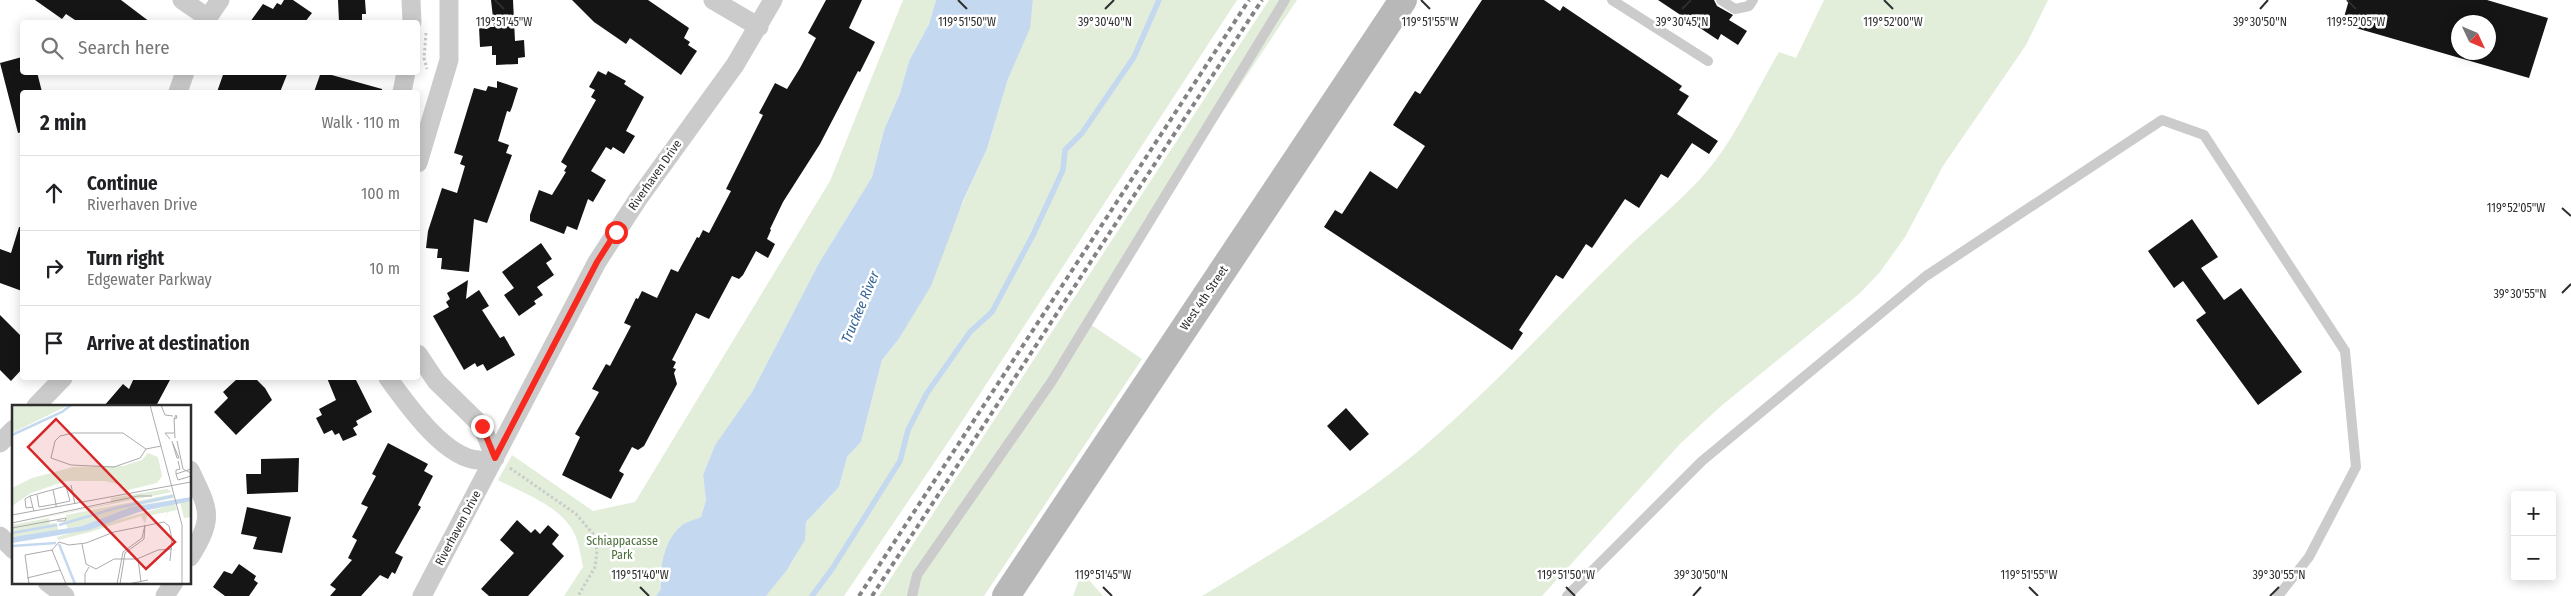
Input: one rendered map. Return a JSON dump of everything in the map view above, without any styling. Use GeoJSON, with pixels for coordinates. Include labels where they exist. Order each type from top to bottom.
{"type":"FeatureCollection","features":[{"type":"Feature","properties":{"kind":"main road","name":"West 4th Street"},"geometry":{"type":"LineString","coordinates":[[1006,596],[1402,0]]}},
{"type":"Feature","properties":{"kind":"street"},"geometry":{"type":"LineString","coordinates":[[182,0],[207,20],[220,0]]}},
{"type":"Feature","properties":{"kind":"street"},"geometry":{"type":"LineString","coordinates":[[411,0],[412,20]]}},
{"type":"Feature","properties":{"kind":"street"},"geometry":{"type":"LineString","coordinates":[[420,156],[449,60],[449,0]]}},
{"type":"Feature","properties":{"kind":"street"},"geometry":{"type":"LineString","coordinates":[[713,0],[758,27]]}},
{"type":"Feature","properties":{"kind":"street","name":"Riverhaven Drive"},"geometry":{"type":"LineString","coordinates":[[422,596],[597,262],[638,199],[735,64],[773,0]]}},
{"type":"Feature","properties":{"kind":"street"},"geometry":{"type":"LineString","coordinates":[[179,90],[184,75]]}},
{"type":"Feature","properties":{"kind":"street"},"geometry":{"type":"LineString","coordinates":[[402,90],[405,75]]}},
{"type":"Feature","properties":{"kind":"street"},"geometry":{"type":"LineString","coordinates":[[389,380],[405,402],[430,431],[456,453],[479,460],[495,458],[482,426],[436,381],[420,357]]}},
{"type":"Feature","properties":{"kind":"street"},"geometry":{"type":"LineString","coordinates":[[37,405],[61,380]]}},
{"type":"Feature","properties":{"kind":"street"},"geometry":{"type":"LineString","coordinates":[[0,443],[12,431]]}},
{"type":"Feature","properties":{"kind":"street"},"geometry":{"type":"LineString","coordinates":[[191,472],[207,504],[208,517],[204,533],[191,555]]}},
{"type":"Feature","properties":{"kind":"street"},"geometry":{"type":"LineString","coordinates":[[0,536],[12,548]]}},
{"type":"Feature","properties":{"kind":"street"},"geometry":{"type":"LineString","coordinates":[[49,584],[64,596]]}},
{"type":"Feature","properties":{"kind":"street"},"geometry":{"type":"LineString","coordinates":[[165,596],[173,584]]}},
{"type":"Feature","properties":{"kind":"lane"},"geometry":{"type":"LineString","coordinates":[[912,596],[917,576],[1052,381],[1285,0]]}},
{"type":"Feature","properties":{"kind":"lane"},"geometry":{"type":"LineString","coordinates":[[1612,0],[1708,61]]}},
{"type":"Feature","properties":{"kind":"lane"},"geometry":{"type":"LineString","coordinates":[[1721,0],[1735,9],[1750,6],[1753,0]]}},
{"type":"Feature","properties":{"kind":"lane"},"geometry":{"type":"LineString","coordinates":[[1567,596],[1702,461],[1926,276],[2162,120],[2204,135],[2346,351],[2356,467],[2309,557],[2278,596]]}},
{"type":"Feature","properties":{"kind":"path"},"geometry":{"type":"LineString","coordinates":[[495,458],[576,514],[594,535],[597,551],[595,567],[578,596]]}},
{"type":"Feature","properties":{"kind":"green space","name":"Schiappacasse Park"},"geometry":{"type":"Polygon","coordinates":[[[903,0],[936,0],[929,24],[909,61],[900,93],[884,130],[872,177],[819,263],[752,392],[715,445],[703,475],[706,500],[701,517],[680,527],[659,571],[661,589],[656,596],[564,596],[583,567],[577,540],[572,529],[555,511],[544,503],[498,480],[512,455],[593,511],[635,502],[830,181],[903,0]]]}},
{"type":"Feature","properties":{"kind":"green space"},"geometry":{"type":"Polygon","coordinates":[[[1033,0],[1237,0],[955,432],[844,596],[766,596],[797,553],[802,543],[806,522],[839,487],[847,457],[861,442],[882,360],[898,340],[913,313],[987,149],[1008,79],[1029,28],[1033,0]]]}},
{"type":"Feature","properties":{"kind":"green space"},"geometry":{"type":"Polygon","coordinates":[[[1269,0],[1297,0],[1084,320],[1142,359],[984,596],[879,596],[1269,0]]]}},
{"type":"Feature","properties":{"kind":"green space"},"geometry":{"type":"Polygon","coordinates":[[[1824,0],[2048,0],[2026,45],[1943,166],[1905,237],[1880,272],[1859,294],[1721,406],[1681,443],[1542,596],[1202,596],[1319,524],[1375,485],[1429,442],[1477,398],[1629,246],[1699,180],[1731,138],[1779,52],[1796,58],[1824,0]]]}},
{"type":"Feature","properties":{"kind":"green space"},"geometry":{"type":"Polygon","coordinates":[[[1082,572],[1103,596],[1073,596],[1082,572]]]}},
{"type":"Feature","properties":{"kind":"water","name":"Truckee River"},"geometry":{"type":"Polygon","coordinates":[[[936,0],[1033,0],[1030,28],[1008,79],[987,149],[963,201],[931,286],[898,340],[882,360],[861,442],[847,457],[839,487],[806,522],[805,540],[787,570],[766,596],[656,596],[661,589],[662,565],[670,540],[682,525],[701,517],[706,500],[703,475],[715,445],[752,392],[819,263],[872,177],[884,130],[900,93],[909,61],[929,24],[936,0]]]}},
{"type":"Feature","properties":{"kind":"building"},"geometry":{"type":"Polygon","coordinates":[[[35,0],[121,0],[147,20],[75,20],[66,14],[62,19],[35,0]]]}},
{"type":"Feature","properties":{"kind":"building"},"geometry":{"type":"Polygon","coordinates":[[[284,0],[293,0],[312,13],[307,20],[251,20],[263,4],[273,9],[277,3],[281,5],[284,0]]]}},
{"type":"Feature","properties":{"kind":"building"},"geometry":{"type":"Polygon","coordinates":[[[338,0],[365,0],[366,14],[362,14],[362,20],[339,20],[338,0]]]}},
{"type":"Feature","properties":{"kind":"building"},"geometry":{"type":"Polygon","coordinates":[[[491,0],[513,0],[515,41],[524,40],[525,57],[518,58],[518,64],[496,65],[496,55],[492,55],[492,46],[480,47],[479,27],[494,27],[491,0]]]}},
{"type":"Feature","properties":{"kind":"building"},"geometry":{"type":"Polygon","coordinates":[[[572,0],[648,0],[689,28],[684,38],[690,42],[688,45],[697,51],[681,75],[630,38],[626,44],[594,22],[572,0]]]}},
{"type":"Feature","properties":{"kind":"building"},"geometry":{"type":"Polygon","coordinates":[[[826,0],[862,0],[849,28],[875,42],[820,144],[783,202],[767,239],[775,244],[768,258],[756,251],[743,275],[739,279],[732,276],[709,319],[696,313],[672,360],[676,362],[673,368],[676,369],[674,373],[677,384],[644,446],[638,450],[632,447],[619,471],[624,474],[611,499],[562,475],[580,437],[575,434],[599,392],[592,389],[606,364],[610,366],[631,326],[624,323],[636,298],[638,299],[642,291],[657,298],[671,269],[678,272],[697,237],[699,238],[703,230],[709,233],[731,191],[726,189],[763,115],[759,113],[775,83],[787,89],[800,68],[816,38],[808,33],[826,0]]]}},
{"type":"Feature","properties":{"kind":"building"},"geometry":{"type":"Polygon","coordinates":[[[1482,0],[1544,0],[1560,11],[1563,6],[1682,86],[1679,90],[1689,96],[1677,114],[1718,141],[1709,154],[1692,143],[1668,178],[1661,174],[1639,208],[1625,199],[1592,248],[1586,244],[1563,279],[1556,275],[1519,330],[1523,333],[1512,350],[1324,227],[1335,210],[1342,214],[1370,171],[1397,189],[1425,146],[1393,125],[1415,91],[1420,94],[1482,0]]]}},
{"type":"Feature","properties":{"kind":"building"},"geometry":{"type":"Polygon","coordinates":[[[1658,0],[1714,0],[1717,6],[1733,15],[1729,20],[1747,31],[1738,45],[1721,34],[1718,40],[1658,0]]]}},
{"type":"Feature","properties":{"kind":"building"},"geometry":{"type":"Polygon","coordinates":[[[2349,0],[2487,0],[2548,18],[2529,78],[2467,60],[2496,60],[2496,15],[2451,15],[2451,55],[2342,24],[2349,0]]]}},
{"type":"Feature","properties":{"kind":"building"},"geometry":{"type":"Polygon","coordinates":[[[20,58],[20,75],[38,75],[42,90],[20,90],[20,132],[18,133],[0,63],[20,58]]]}},
{"type":"Feature","properties":{"kind":"building"},"geometry":{"type":"Polygon","coordinates":[[[598,71],[606,75],[608,71],[626,81],[624,84],[644,97],[626,131],[635,136],[624,154],[613,147],[611,150],[606,147],[591,171],[606,180],[593,202],[588,199],[577,230],[567,226],[564,234],[530,221],[530,215],[539,190],[552,195],[566,172],[564,171],[567,166],[561,162],[596,100],[591,97],[595,90],[589,87],[598,71]]]}},
{"type":"Feature","properties":{"kind":"building"},"geometry":{"type":"Polygon","coordinates":[[[223,75],[287,75],[281,90],[218,90],[223,75]]]}},
{"type":"Feature","properties":{"kind":"building"},"geometry":{"type":"Polygon","coordinates":[[[320,75],[332,75],[382,89],[382,90],[315,90],[320,75]]]}},
{"type":"Feature","properties":{"kind":"building"},"geometry":{"type":"Polygon","coordinates":[[[497,81],[518,88],[510,112],[507,111],[498,141],[509,145],[506,153],[512,155],[487,223],[474,219],[469,272],[441,269],[442,258],[437,258],[438,249],[426,248],[428,231],[442,188],[457,193],[465,166],[460,164],[463,156],[454,153],[474,88],[486,91],[488,86],[497,88],[497,81]]]}},
{"type":"Feature","properties":{"kind":"building"},"geometry":{"type":"Polygon","coordinates":[[[2192,219],[2218,257],[2201,268],[2224,300],[2241,288],[2302,372],[2258,405],[2196,320],[2206,313],[2183,281],[2174,288],[2148,251],[2192,219]]]}},
{"type":"Feature","properties":{"kind":"building"},"geometry":{"type":"Polygon","coordinates":[[[20,227],[20,290],[0,283],[0,249],[11,253],[20,227]]]}},
{"type":"Feature","properties":{"kind":"building"},"geometry":{"type":"Polygon","coordinates":[[[541,243],[552,259],[546,263],[554,275],[537,287],[543,295],[534,301],[536,304],[519,316],[504,295],[514,288],[502,272],[541,243]]]}},
{"type":"Feature","properties":{"kind":"building"},"geometry":{"type":"Polygon","coordinates":[[[468,280],[466,299],[479,290],[489,306],[482,310],[500,338],[504,336],[515,355],[487,371],[483,364],[477,367],[475,363],[464,370],[433,316],[449,307],[446,302],[450,299],[447,293],[468,280]]]}},
{"type":"Feature","properties":{"kind":"building"},"geometry":{"type":"Polygon","coordinates":[[[0,315],[20,335],[20,371],[11,381],[0,370],[0,315]]]}},
{"type":"Feature","properties":{"kind":"building"},"geometry":{"type":"Polygon","coordinates":[[[133,380],[170,380],[157,405],[105,405],[123,384],[129,389],[133,380]]]}},
{"type":"Feature","properties":{"kind":"building"},"geometry":{"type":"Polygon","coordinates":[[[236,380],[257,380],[265,388],[272,400],[236,435],[214,412],[228,398],[223,392],[236,380]]]}},
{"type":"Feature","properties":{"kind":"building"},"geometry":{"type":"Polygon","coordinates":[[[328,380],[356,380],[372,412],[356,421],[358,425],[353,428],[357,435],[343,441],[339,433],[335,435],[332,430],[324,434],[316,418],[322,415],[319,409],[336,400],[328,380]]]}},
{"type":"Feature","properties":{"kind":"building"},"geometry":{"type":"Polygon","coordinates":[[[1346,408],[1369,434],[1350,451],[1327,426],[1346,408]]]}},
{"type":"Feature","properties":{"kind":"building"},"geometry":{"type":"Polygon","coordinates":[[[388,443],[428,464],[424,471],[433,476],[418,505],[421,507],[395,553],[403,557],[395,574],[392,572],[388,579],[380,575],[361,596],[330,596],[336,589],[330,585],[352,560],[348,558],[357,540],[352,537],[368,507],[361,504],[376,476],[372,474],[388,443]]]}},
{"type":"Feature","properties":{"kind":"building"},"geometry":{"type":"Polygon","coordinates":[[[299,458],[298,492],[247,494],[246,474],[261,474],[261,459],[299,458]]]}},
{"type":"Feature","properties":{"kind":"building"},"geometry":{"type":"Polygon","coordinates":[[[247,507],[291,517],[282,553],[253,549],[257,537],[241,534],[247,507]]]}},
{"type":"Feature","properties":{"kind":"building"},"geometry":{"type":"Polygon","coordinates":[[[517,520],[531,533],[535,529],[540,534],[548,525],[559,535],[552,544],[564,556],[528,596],[489,596],[481,589],[514,553],[500,540],[517,520]]]}},
{"type":"Feature","properties":{"kind":"building"},"geometry":{"type":"Polygon","coordinates":[[[239,564],[256,576],[254,580],[258,583],[249,596],[225,596],[213,587],[224,571],[232,574],[239,564]]]}},
{"type":"Feature","properties":{"kind":"waterway"},"geometry":{"type":"LineString","coordinates":[[812,596],[832,569],[900,461],[908,430],[927,393],[970,332],[992,312],[1033,235],[1063,170],[1065,150],[1082,133],[1134,57],[1159,0]]}},
{"type":"Feature","properties":{"kind":"railway"},"geometry":{"type":"LineString","coordinates":[[859,596],[1249,0]]}},
{"type":"Feature","properties":{"kind":"railway"},"geometry":{"type":"LineString","coordinates":[[872,596],[1262,0]]}},
{"type":"Feature","properties":{"kind":"route"},"geometry":{"type":"LineString","coordinates":[[482,426],[488,436],[495,458],[597,262],[616,232]]}}]}
